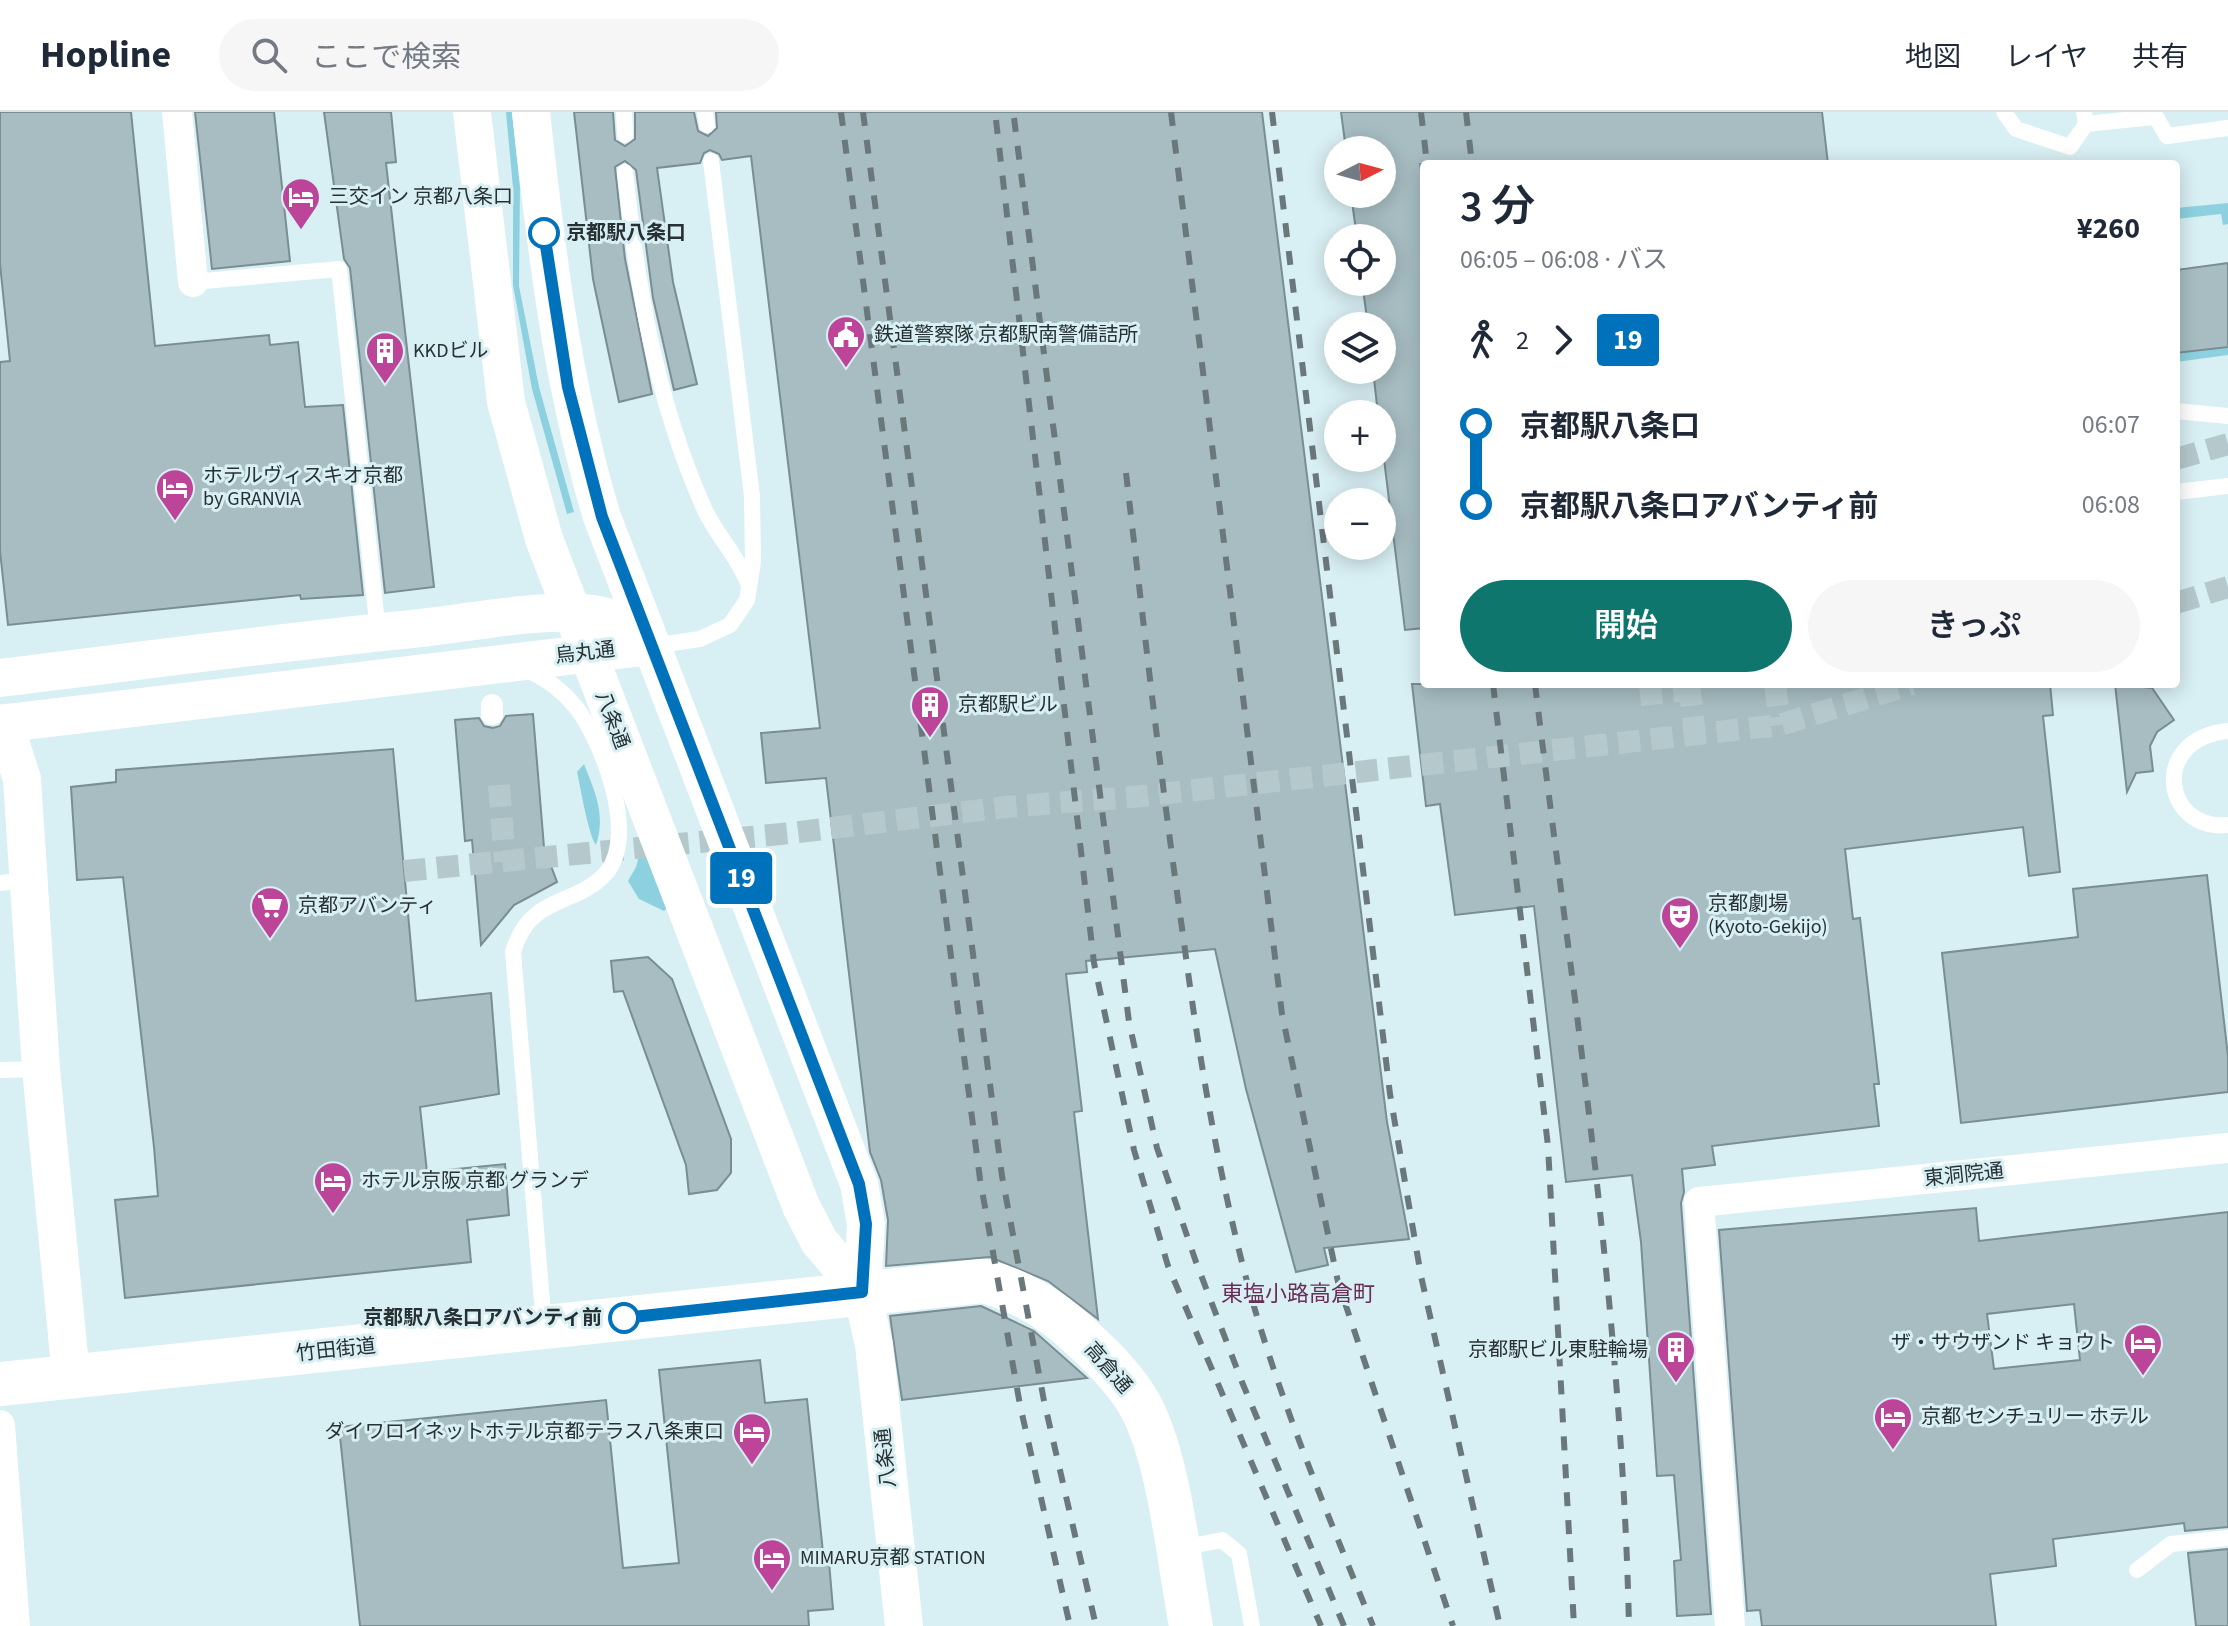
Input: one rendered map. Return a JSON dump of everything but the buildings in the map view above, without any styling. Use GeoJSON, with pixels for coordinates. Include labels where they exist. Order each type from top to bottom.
{"type":"FeatureCollection","features":[{"type":"Feature","properties":{"kind":"main road","name":"高倉通"},"geometry":{"type":"LineString","coordinates":[[862,1292],[983,1281],[1008,1287],[1073,1329],[1113,1367],[1140,1406],[1158,1449],[1191,1626]]}},
{"type":"Feature","properties":{"kind":"main road","name":"竹田街道"},"geometry":{"type":"LineString","coordinates":[[0,1384],[862,1292]]}},
{"type":"Feature","properties":{"kind":"street"},"geometry":{"type":"LineString","coordinates":[[177,112],[193,282]]}},
{"type":"Feature","properties":{"kind":"street","name":"八条通"},"geometry":{"type":"LineString","coordinates":[[472,112],[495,331],[506,402],[540,526],[586,653],[801,1206],[819,1241],[862,1292]]}},
{"type":"Feature","properties":{"kind":"street","name":"八条通"},"geometry":{"type":"LineString","coordinates":[[531,112],[544,232],[568,387],[602,517],[859,1184],[866,1224],[862,1292],[874,1345],[904,1626]]}},
{"type":"Feature","properties":{"kind":"street","name":"烏丸通"},"geometry":{"type":"LineString","coordinates":[[0,678],[378,632],[571,613],[607,616],[623,622],[639,630],[652,646]]}},
{"type":"Feature","properties":{"kind":"street","name":"烏丸通"},"geometry":{"type":"LineString","coordinates":[[1,719],[652,646]]}},
{"type":"Feature","properties":{"kind":"street"},"geometry":{"type":"LineString","coordinates":[[1,719],[22,779],[14,882],[41,1069],[71,1376]]}},
{"type":"Feature","properties":{"kind":"street","name":"東洞院通"},"geometry":{"type":"LineString","coordinates":[[1730,1626],[1699,1202],[2228,1148]]}},
{"type":"Feature","properties":{"kind":"street"},"geometry":{"type":"LineString","coordinates":[[0,1425],[15,1626]]}},
{"type":"Feature","properties":{"kind":"lane"},"geometry":{"type":"LineString","coordinates":[[624,112],[625,135]]}},
{"type":"Feature","properties":{"kind":"lane"},"geometry":{"type":"LineString","coordinates":[[2004,112],[2009,124],[2016,129],[2070,147],[2085,118],[2153,114],[2167,136],[2228,128]]}},
{"type":"Feature","properties":{"kind":"lane"},"geometry":{"type":"LineString","coordinates":[[652,646],[700,639],[719,632],[739,615],[750,586],[755,535],[752,496],[711,161]]}},
{"type":"Feature","properties":{"kind":"lane"},"geometry":{"type":"LineString","coordinates":[[625,172],[634,257],[657,377],[704,509],[741,565],[750,586]]}},
{"type":"Feature","properties":{"kind":"lane"},"geometry":{"type":"LineString","coordinates":[[193,282],[339,269],[378,632]]}},
{"type":"Feature","properties":{"kind":"lane"},"geometry":{"type":"LineString","coordinates":[[2180,411],[2228,416]]}},
{"type":"Feature","properties":{"kind":"lane"},"geometry":{"type":"LineString","coordinates":[[2180,492],[2228,486]]}},
{"type":"Feature","properties":{"kind":"lane"},"geometry":{"type":"LineString","coordinates":[[507,662],[547,679],[577,708],[593,737],[616,799],[620,822],[619,849],[605,875],[533,917],[522,930],[513,952],[514,1008],[544,1328]]}},
{"type":"Feature","properties":{"kind":"lane"},"geometry":{"type":"LineString","coordinates":[[2228,731],[2201,736],[2190,743],[2176,764],[2174,777],[2175,789],[2187,812],[2209,825],[2228,825]]}},
{"type":"Feature","properties":{"kind":"lane"},"geometry":{"type":"LineString","coordinates":[[0,1070],[41,1069]]}},
{"type":"Feature","properties":{"kind":"lane"},"geometry":{"type":"LineString","coordinates":[[2137,1570],[2171,1544],[2228,1538]]}},
{"type":"Feature","properties":{"kind":"lane"},"geometry":{"type":"LineString","coordinates":[[1176,1549],[1222,1540],[1239,1554],[1252,1626]]}},
{"type":"Feature","properties":{"kind":"shaded area"},"geometry":{"type":"Polygon","coordinates":[[[506,112],[512,112],[520,187],[519,286],[539,387],[574,512],[567,514],[532,389],[513,285],[513,188],[506,112]]]}},
{"type":"Feature","properties":{"kind":"shaded area"},"geometry":{"type":"Polygon","coordinates":[[[2228,203],[2228,224],[2223,225],[2221,214],[2180,219],[2180,208],[2228,203]]]}},
{"type":"Feature","properties":{"kind":"shaded area"},"geometry":{"type":"Polygon","coordinates":[[[2228,346],[2228,355],[2180,361],[2180,352],[2228,346]]]}},
{"type":"Feature","properties":{"kind":"shaded area"},"geometry":{"type":"Polygon","coordinates":[[[584,764],[599,814],[596,845],[577,772],[584,764]]]}},
{"type":"Feature","properties":{"kind":"shaded area"},"geometry":{"type":"Polygon","coordinates":[[[642,845],[667,908],[664,911],[639,899],[628,881],[642,845]]]}},
{"type":"Feature","properties":{"kind":"tunnel"},"geometry":{"type":"LineString","coordinates":[[2180,458],[2228,444]]}},
{"type":"Feature","properties":{"kind":"tunnel"},"geometry":{"type":"LineString","coordinates":[[2180,602],[2228,587]]}},
{"type":"Feature","properties":{"kind":"tunnel"},"geometry":{"type":"LineString","coordinates":[[1689,688],[1695,735]]}},
{"type":"Feature","properties":{"kind":"tunnel"},"geometry":{"type":"LineString","coordinates":[[1775,688],[1780,725]]}},
{"type":"Feature","properties":{"kind":"tunnel"},"geometry":{"type":"LineString","coordinates":[[404,871],[791,833],[1006,807],[1142,796],[1780,725],[1899,688]]}},
{"type":"Feature","properties":{"kind":"tunnel"},"geometry":{"type":"LineString","coordinates":[[1640,695],[1690,690]]}},
{"type":"Feature","properties":{"kind":"tunnel"},"geometry":{"type":"LineString","coordinates":[[499,785],[505,862]]}},
{"type":"Feature","properties":{"kind":"railway"},"geometry":{"type":"LineString","coordinates":[[841,112],[980,1179],[1020,1405],[1070,1626]]}},
{"type":"Feature","properties":{"kind":"railway"},"geometry":{"type":"LineString","coordinates":[[863,112],[1002,1176],[1044,1401],[1096,1626]]}},
{"type":"Feature","properties":{"kind":"railway"},"geometry":{"type":"LineString","coordinates":[[1171,112],[1282,1014],[1338,1282],[1453,1626]]}},
{"type":"Feature","properties":{"kind":"railway"},"geometry":{"type":"LineString","coordinates":[[1272,112],[1390,1094],[1421,1276],[1500,1626]]}},
{"type":"Feature","properties":{"kind":"railway"},"geometry":{"type":"LineString","coordinates":[[1421,112],[1427,160]]}},
{"type":"Feature","properties":{"kind":"railway"},"geometry":{"type":"LineString","coordinates":[[1466,112],[1472,160]]}},
{"type":"Feature","properties":{"kind":"railway"},"geometry":{"type":"LineString","coordinates":[[1014,118],[1129,1022],[1157,1148],[1196,1262],[1242,1382],[1344,1626]]}},
{"type":"Feature","properties":{"kind":"railway"},"geometry":{"type":"LineString","coordinates":[[996,120],[1094,963],[1134,1150],[1168,1266],[1321,1626]]}},
{"type":"Feature","properties":{"kind":"railway"},"geometry":{"type":"LineString","coordinates":[[1126,473],[1189,978],[1225,1190],[1245,1274],[1272,1364],[1303,1452],[1373,1626]]}},
{"type":"Feature","properties":{"kind":"railway"},"geometry":{"type":"LineString","coordinates":[[1493,688],[1548,1146],[1574,1626]]}},
{"type":"Feature","properties":{"kind":"railway"},"geometry":{"type":"LineString","coordinates":[[1536,688],[1580,1036],[1606,1272],[1625,1508],[1629,1626]]}},
{"type":"Feature","properties":{"kind":"bus line","name":"19"},"geometry":{"type":"LineString","coordinates":[[544,233],[568,387],[602,517],[859,1184],[866,1224],[862,1292],[624,1318]]}},
{"type":"Feature","properties":{"kind":"place","name":"三交イン 京都八条口"},"geometry":{"type":"Point","coordinates":[301,231]}},
{"type":"Feature","properties":{"kind":"place","name":"京都駅八条口"},"geometry":{"type":"Point","coordinates":[544,233]}},
{"type":"Feature","properties":{"kind":"place","name":"鉄道警察隊 京都駅南警備詰所"},"geometry":{"type":"Point","coordinates":[846,369]}},
{"type":"Feature","properties":{"kind":"place","name":"KKDビル"},"geometry":{"type":"Point","coordinates":[385,385]}},
{"type":"Feature","properties":{"kind":"place","name":"ホテルヴィスキオ京都 by GRANVIA"},"geometry":{"type":"Point","coordinates":[175,522]}},
{"type":"Feature","properties":{"kind":"place","name":"京都駅ビル"},"geometry":{"type":"Point","coordinates":[930,739]}},
{"type":"Feature","properties":{"kind":"place","name":"京都アバンティ"},"geometry":{"type":"Point","coordinates":[270,940]}},
{"type":"Feature","properties":{"kind":"place","name":"京都劇場 (Kyoto-Gekijo)"},"geometry":{"type":"Point","coordinates":[1680,950]}},
{"type":"Feature","properties":{"kind":"place","name":"ホテル京阪 京都 グランデ"},"geometry":{"type":"Point","coordinates":[333,1215]}},
{"type":"Feature","properties":{"kind":"place","name":"京都駅八条口アバンティ前"},"geometry":{"type":"Point","coordinates":[624,1318]}},
{"type":"Feature","properties":{"kind":"place","name":"ザ・サウザンド キョウト"},"geometry":{"type":"Point","coordinates":[2143,1377]}},
{"type":"Feature","properties":{"kind":"place","name":"京都駅ビル東駐輪場"},"geometry":{"type":"Point","coordinates":[1676,1384]}},
{"type":"Feature","properties":{"kind":"place","name":"京都 センチュリー ホテル"},"geometry":{"type":"Point","coordinates":[1893,1451]}},
{"type":"Feature","properties":{"kind":"place","name":"ダイワロイネットホテル京都テラス八条東口"},"geometry":{"type":"Point","coordinates":[752,1466]}},
{"type":"Feature","properties":{"kind":"place","name":"MIMARU京都 STATION"},"geometry":{"type":"Point","coordinates":[772,1592]}},
{"type":"Feature","properties":{"kind":"district","name":"東塩小路高倉町"},"geometry":{"type":"Point","coordinates":[1298,1294]}}]}
